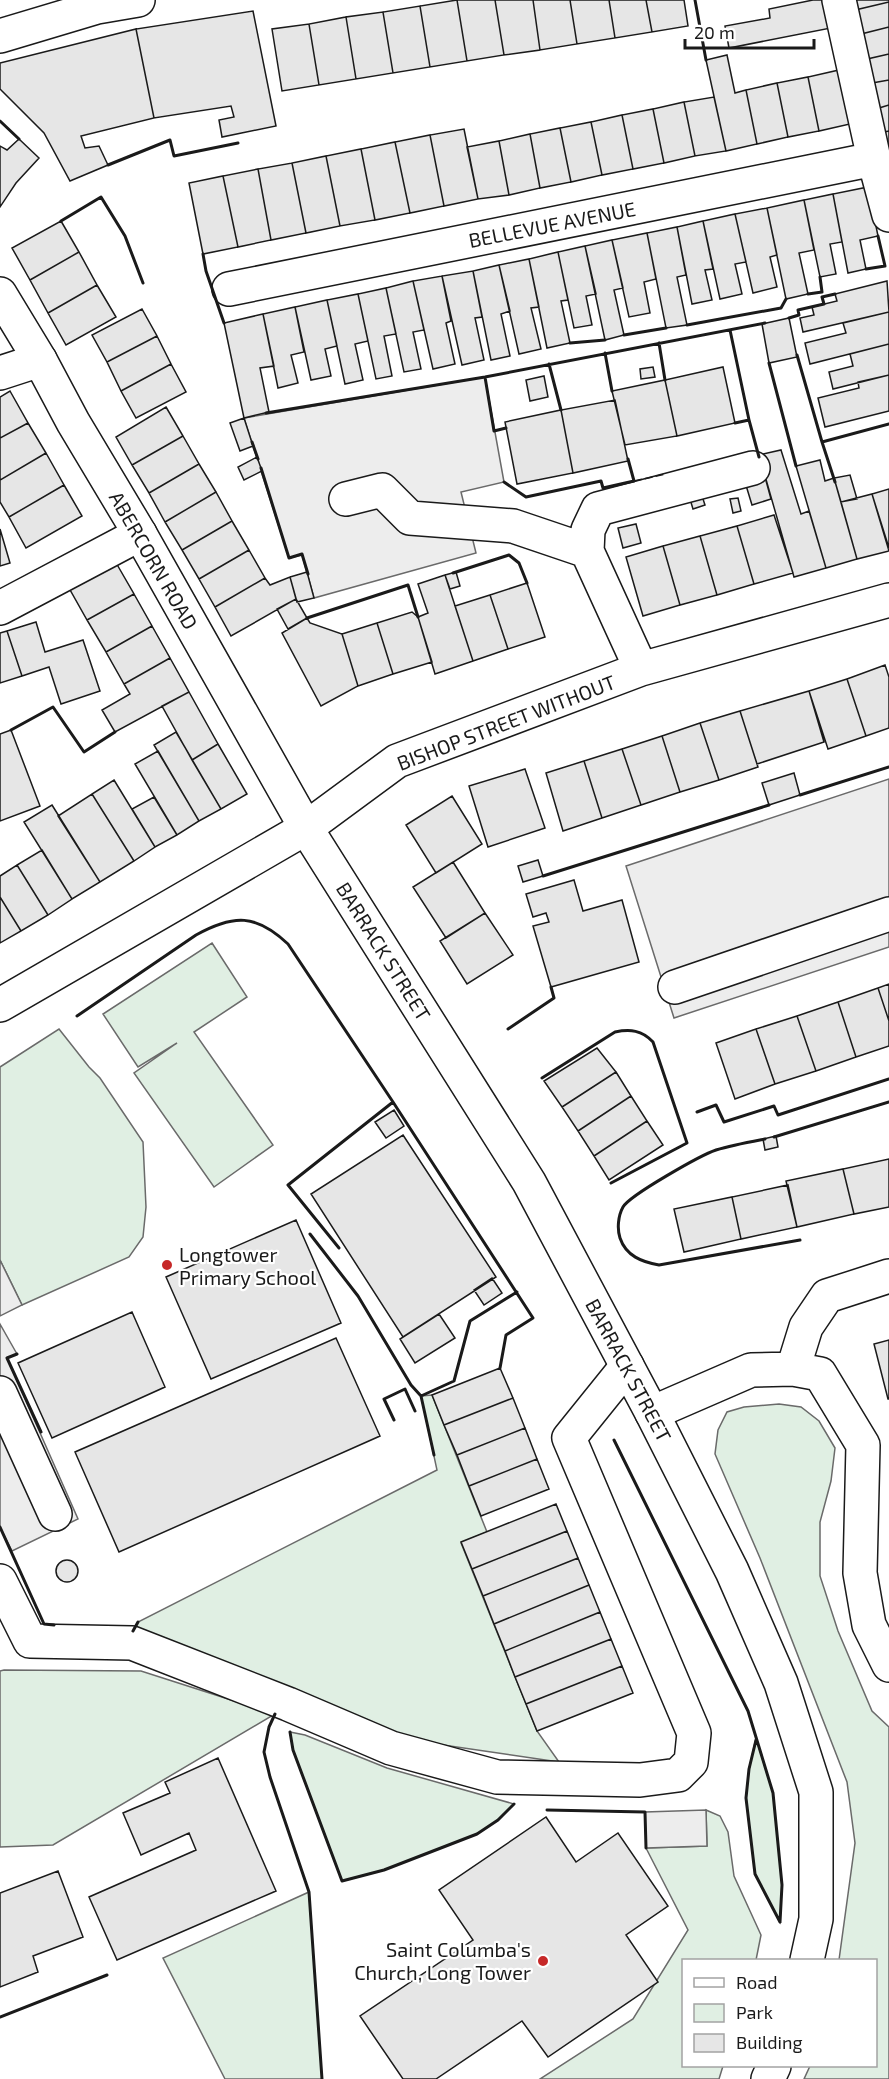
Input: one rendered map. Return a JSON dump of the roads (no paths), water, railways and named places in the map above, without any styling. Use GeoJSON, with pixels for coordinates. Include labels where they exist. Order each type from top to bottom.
{"type":"FeatureCollection","features":[{"type":"Feature","properties":{"kind":"street"},"geometry":{"type":"LineString","coordinates":[[0,36],[97,7],[138,0]]}},
{"type":"Feature","properties":{"kind":"street"},"geometry":{"type":"LineString","coordinates":[[839,0],[874,159],[889,215]]}},
{"type":"Feature","properties":{"kind":"street","name":"BELLEVUE AVENUE"},"geometry":{"type":"LineString","coordinates":[[229,289],[874,159]]}},
{"type":"Feature","properties":{"kind":"street","name":"ABERCORN ROAD"},"geometry":{"type":"LineString","coordinates":[[0,294],[140,534],[306,828]]}},
{"type":"Feature","properties":{"kind":"street"},"geometry":{"type":"LineString","coordinates":[[0,373],[40,360]]}},
{"type":"Feature","properties":{"kind":"street"},"geometry":{"type":"LineString","coordinates":[[641,669],[587,551],[588,530],[598,509],[753,468]]}},
{"type":"Feature","properties":{"kind":"street"},"geometry":{"type":"LineString","coordinates":[[346,500],[382,490],[410,518],[513,526],[587,551]]}},
{"type":"Feature","properties":{"kind":"street"},"geometry":{"type":"LineString","coordinates":[[0,608],[140,534]]}},
{"type":"Feature","properties":{"kind":"street","name":"BISHOP STREET WITHOUT"},"geometry":{"type":"LineString","coordinates":[[0,1005],[306,828],[397,761],[641,669],[889,600]]}},
{"type":"Feature","properties":{"kind":"street","name":"BARRACK STREET"},"geometry":{"type":"LineString","coordinates":[[306,828],[529,1182],[652,1413],[732,1571],[781,1683],[816,1792],[816,1919],[807,1959]]}},
{"type":"Feature","properties":{"kind":"street"},"geometry":{"type":"LineString","coordinates":[[675,987],[889,914]]}},
{"type":"Feature","properties":{"kind":"street"},"geometry":{"type":"LineString","coordinates":[[793,1370],[806,1327],[828,1296],[889,1276]]}},
{"type":"Feature","properties":{"kind":"street"},"geometry":{"type":"LineString","coordinates":[[0,1581],[30,1641],[132,1643],[288,1704],[391,1748],[497,1777],[640,1780],[678,1774],[691,1762],[694,1733],[569,1438],[627,1366]]}},
{"type":"Feature","properties":{"kind":"street"},"geometry":{"type":"LineString","coordinates":[[652,1413],[751,1370],[793,1370],[820,1374],[876,1471],[860,1573],[869,1625],[889,1665]]}},
{"type":"Feature","properties":{"kind":"street"},"geometry":{"type":"LineString","coordinates":[[0,1393],[55,1514]]}},
{"type":"Feature","properties":{"kind":"place","name":"Longtower Primary School"},"geometry":{"type":"Point","coordinates":[167,1265]}},
{"type":"Feature","properties":{"kind":"place","name":"Saint Columba's Church, Long Tower"},"geometry":{"type":"Point","coordinates":[543,1961]}}]}
